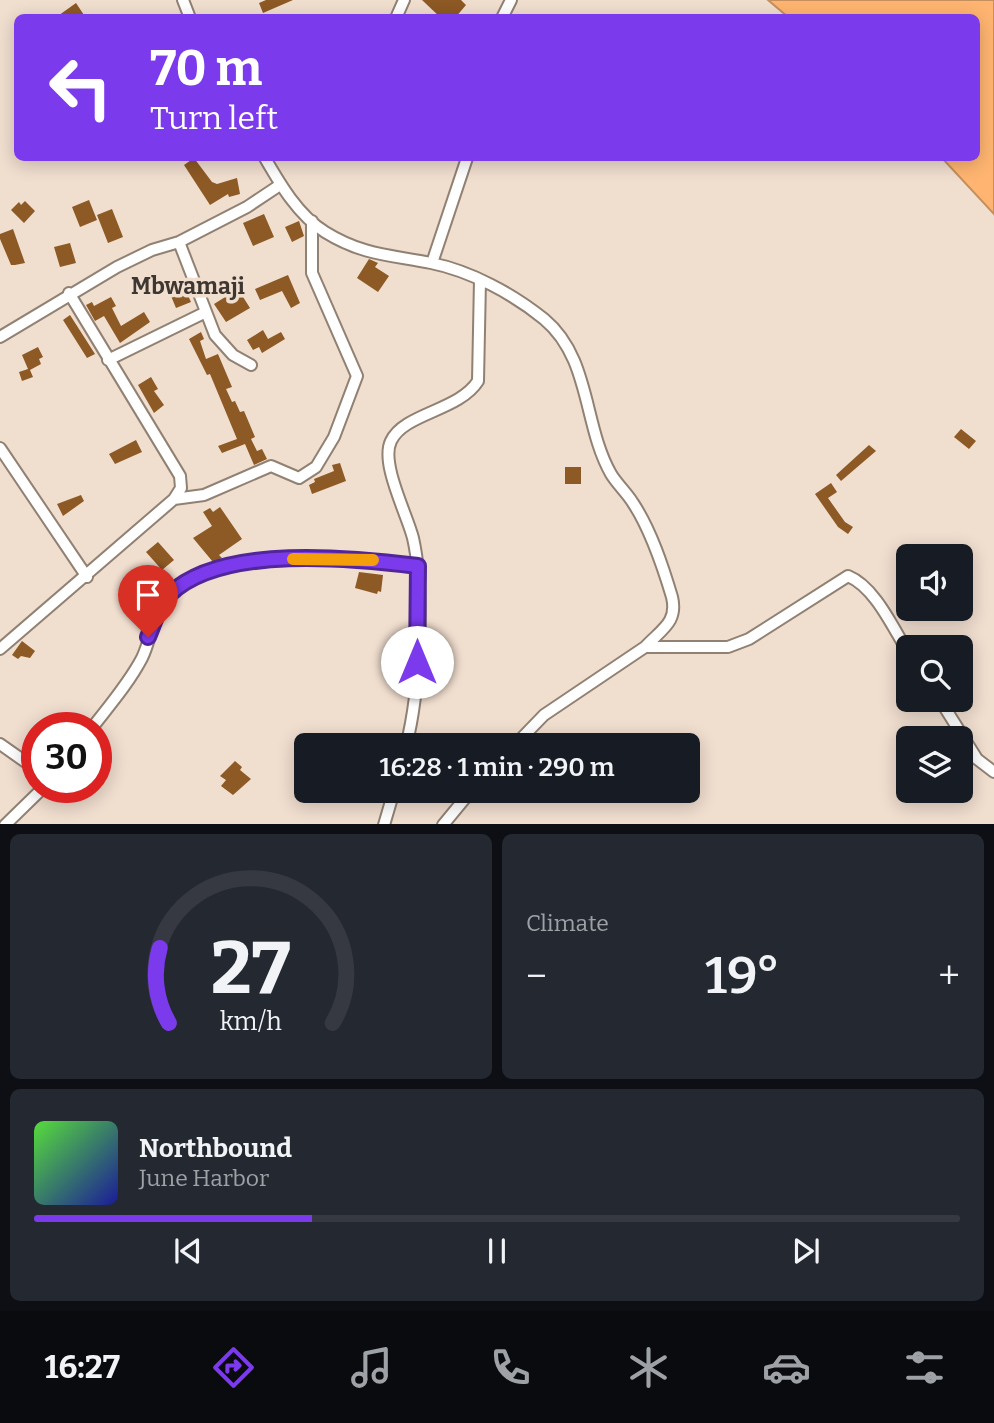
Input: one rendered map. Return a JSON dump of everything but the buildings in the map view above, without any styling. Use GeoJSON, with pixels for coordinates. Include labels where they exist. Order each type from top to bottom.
{"type":"FeatureCollection","features":[{"type":"Feature","properties":{"kind":"street"},"geometry":{"type":"LineString","coordinates":[[267,161],[281,185],[312,221],[341,240],[385,258],[432,264],[481,280],[546,321],[570,351],[611,473],[635,506],[676,612],[645,647],[544,715],[527,733]]}},
{"type":"Feature","properties":{"kind":"street"},"geometry":{"type":"LineString","coordinates":[[432,264],[466,161]]}},
{"type":"Feature","properties":{"kind":"street"},"geometry":{"type":"LineString","coordinates":[[0,337],[69,293],[152,250],[179,242],[247,207],[281,185]]}},
{"type":"Feature","properties":{"kind":"street"},"geometry":{"type":"LineString","coordinates":[[174,499],[204,495],[271,466],[299,478],[316,467],[334,438],[357,376],[312,273],[312,221]]}},
{"type":"Feature","properties":{"kind":"street"},"geometry":{"type":"LineString","coordinates":[[179,242],[206,312],[224,347],[251,365]]}},
{"type":"Feature","properties":{"kind":"street"},"geometry":{"type":"LineString","coordinates":[[408,733],[417,686],[418,566],[412,537],[388,463],[388,448],[392,438],[403,428],[455,402],[471,391],[478,382],[481,280]]}},
{"type":"Feature","properties":{"kind":"street"},"geometry":{"type":"LineString","coordinates":[[0,649],[87,577],[174,499],[181,488],[180,476],[69,293]]}},
{"type":"Feature","properties":{"kind":"street"},"geometry":{"type":"LineString","coordinates":[[108,360],[206,312]]}},
{"type":"Feature","properties":{"kind":"street"},"geometry":{"type":"LineString","coordinates":[[0,448],[87,577]]}},
{"type":"Feature","properties":{"kind":"street"},"geometry":{"type":"LineString","coordinates":[[104,712],[135,669],[158,611],[170,594],[195,579],[225,566],[261,560],[360,558],[418,566]]}},
{"type":"Feature","properties":{"kind":"street"},"geometry":{"type":"LineString","coordinates":[[645,647],[728,647],[749,639],[848,576],[858,580],[870,594],[897,635]]}},
{"type":"Feature","properties":{"kind":"street"},"geometry":{"type":"LineString","coordinates":[[948,712],[977,759],[994,772]]}},
{"type":"Feature","properties":{"kind":"street"},"geometry":{"type":"LineString","coordinates":[[0,744],[21,759]]}},
{"type":"Feature","properties":{"kind":"street"},"geometry":{"type":"LineString","coordinates":[[5,824],[28,803]]}},
{"type":"Feature","properties":{"kind":"street"},"geometry":{"type":"LineString","coordinates":[[384,824],[390,803]]}},
{"type":"Feature","properties":{"kind":"street"},"geometry":{"type":"LineString","coordinates":[[443,824],[461,803]]}},
{"type":"Feature","properties":{"kind":"shaded area"},"geometry":{"type":"Polygon","coordinates":[[[768,0],[994,0],[994,214],[945,161],[980,161],[980,14],[784,14],[768,0]]]}},
{"type":"Feature","properties":{"kind":"slow traffic"},"geometry":{"type":"LineString","coordinates":[[293,559],[373,560]]}},
{"type":"Feature","properties":{"kind":"district","name":"Mbwamaji"},"geometry":{"type":"Point","coordinates":[188,286]}},
{"type":"Feature","properties":{"kind":"route"},"geometry":{"type":"LineString","coordinates":[[148,637],[158,611],[170,594],[225,566],[261,560],[360,558],[418,566],[417,662]]}}]}
